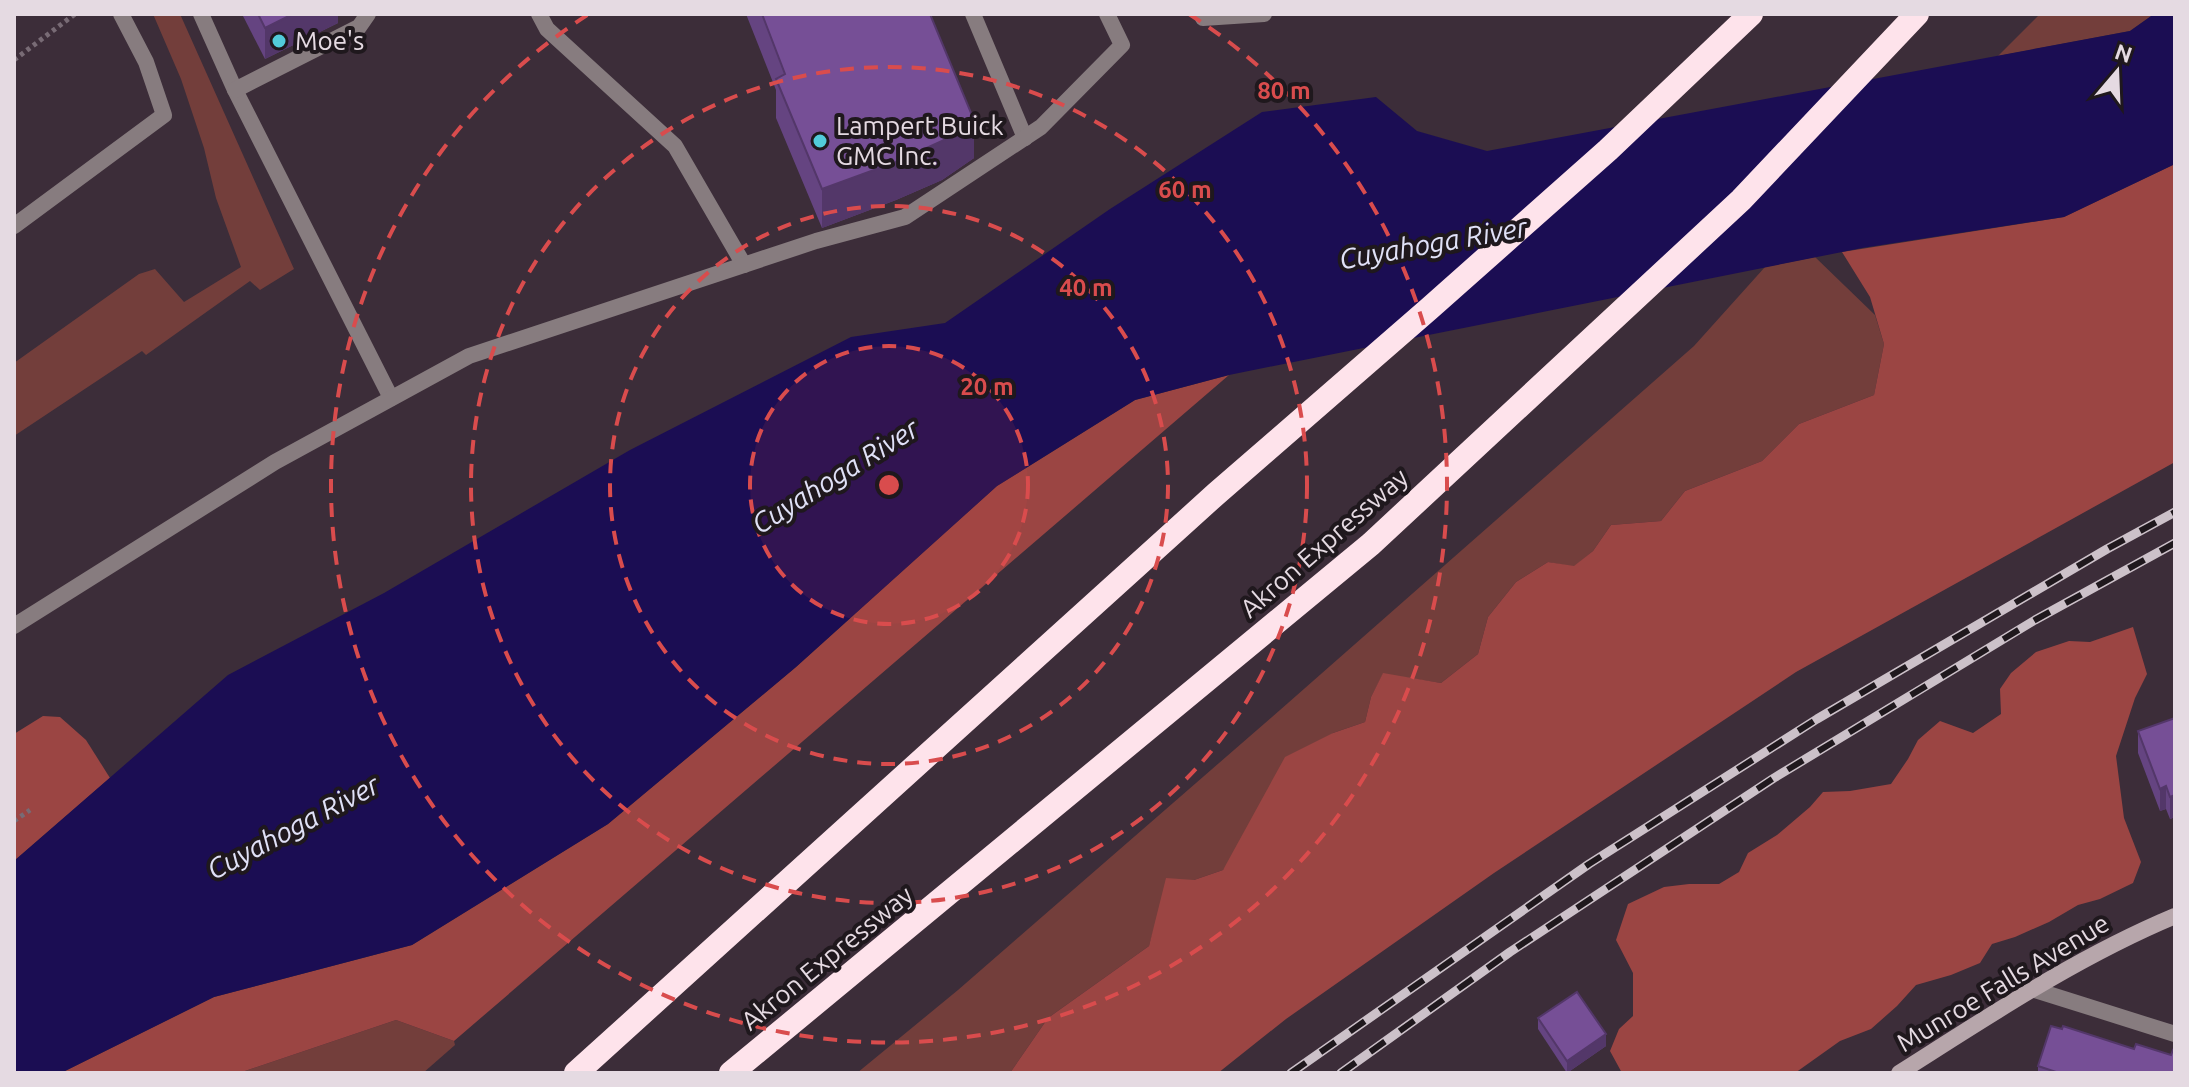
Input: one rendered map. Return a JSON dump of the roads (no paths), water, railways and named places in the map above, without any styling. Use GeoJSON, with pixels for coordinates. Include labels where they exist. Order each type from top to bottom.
{"type":"FeatureCollection","features":[{"type":"Feature","properties":{"kind":"highway"},"geometry":{"type":"LineString","coordinates":[[576,1073],[1216,494],[1608,150],[1751,14]]}},
{"type":"Feature","properties":{"kind":"highway","name":"Akron Expressway"},"geometry":{"type":"LineString","coordinates":[[731,1073],[1371,544],[1741,200],[1917,14]]}},
{"type":"Feature","properties":{"kind":"highway"},"geometry":{"type":"LineString","coordinates":[[1867,66],[1926,14]]}},
{"type":"Feature","properties":{"kind":"highway"},"geometry":{"type":"LineString","coordinates":[[755,1073],[855,972]]}},
{"type":"Feature","properties":{"kind":"street"},"geometry":{"type":"LineString","coordinates":[[14,226],[164,115],[146,62],[121,14]]}},
{"type":"Feature","properties":{"kind":"street"},"geometry":{"type":"LineString","coordinates":[[201,14],[235,90],[391,398]]}},
{"type":"Feature","properties":{"kind":"street"},"geometry":{"type":"LineString","coordinates":[[235,90],[359,27],[368,14]]}},
{"type":"Feature","properties":{"kind":"street"},"geometry":{"type":"LineString","coordinates":[[539,14],[547,29],[675,146],[744,265]]}},
{"type":"Feature","properties":{"kind":"street"},"geometry":{"type":"LineString","coordinates":[[973,14],[1025,138]]}},
{"type":"Feature","properties":{"kind":"street"},"geometry":{"type":"LineString","coordinates":[[14,626],[275,462],[469,356],[816,241],[905,217],[1041,127],[1122,45],[1107,14]]}},
{"type":"Feature","properties":{"kind":"street"},"geometry":{"type":"LineString","coordinates":[[1203,14],[1203,18],[1264,14]]}},
{"type":"Feature","properties":{"kind":"street","name":"Munroe Falls Avenue"},"geometry":{"type":"LineString","coordinates":[[1899,1073],[2032,989],[2127,937],[2175,916]]}},
{"type":"Feature","properties":{"kind":"street"},"geometry":{"type":"LineString","coordinates":[[2032,989],[2175,1034]]}},
{"type":"Feature","properties":{"kind":"water","name":"Cuyahoga River"},"geometry":{"type":"Polygon","coordinates":[[[2154,14],[2175,14],[2175,164],[2064,217],[1862,248],[1229,375],[1135,400],[997,486],[796,667],[608,824],[412,945],[214,997],[61,1073],[14,1073],[14,861],[228,675],[384,593],[630,450],[851,337],[945,323],[1110,209],[1262,112],[1376,97],[1417,131],[1487,151],[2130,31],[2154,14]]]}},
{"type":"Feature","properties":{"kind":"railway"},"geometry":{"type":"LineString","coordinates":[[1291,1073],[1589,864],[1817,719],[2175,512]]}},
{"type":"Feature","properties":{"kind":"railway"},"geometry":{"type":"LineString","coordinates":[[1341,1073],[1510,952],[1774,778],[2035,620],[2175,543]]}},
{"type":"Feature","properties":{"kind":"place","name":"Moe's"},"geometry":{"type":"Point","coordinates":[279,41]}},
{"type":"Feature","properties":{"kind":"place","name":"Lampert Buick GMC Inc."},"geometry":{"type":"Point","coordinates":[820,141]}}]}
